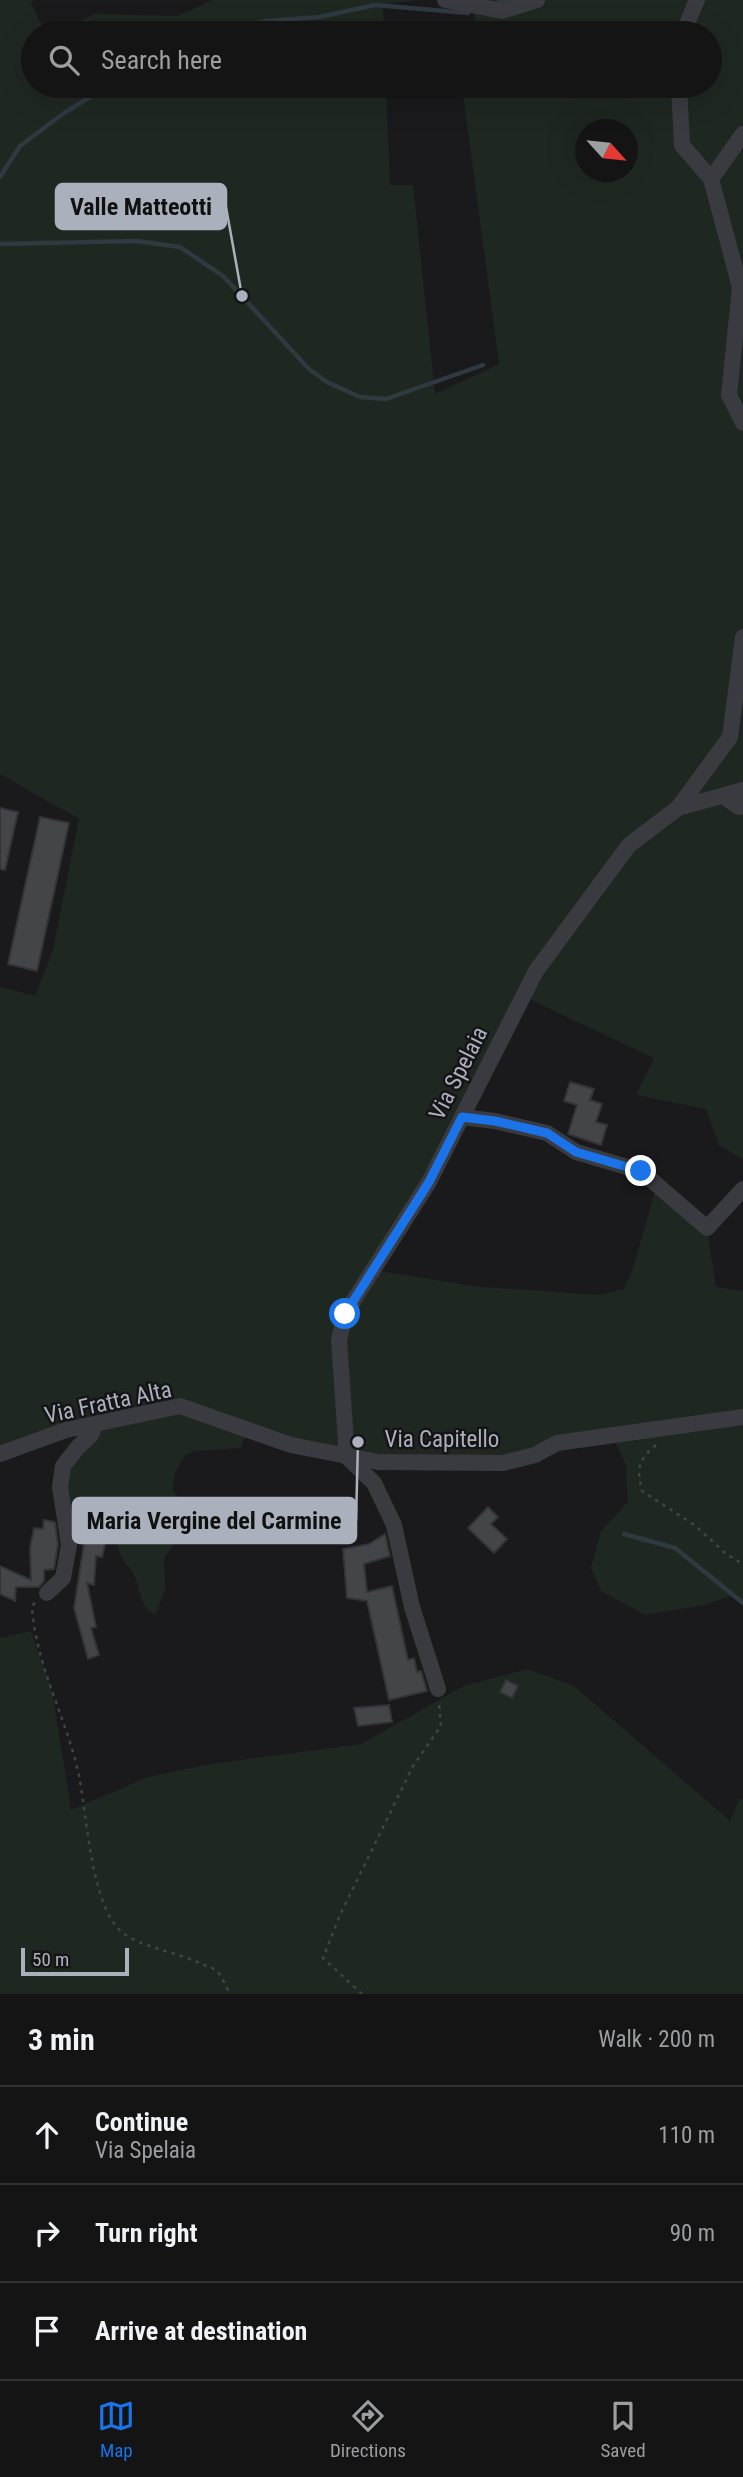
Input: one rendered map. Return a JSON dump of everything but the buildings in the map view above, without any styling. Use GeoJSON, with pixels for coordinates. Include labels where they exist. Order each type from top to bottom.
{"type":"FeatureCollection","features":[{"type":"Feature","properties":{"kind":"street"},"geometry":{"type":"LineString","coordinates":[[445,0],[502,11],[537,0]]}},
{"type":"Feature","properties":{"kind":"street"},"geometry":{"type":"LineString","coordinates":[[688,21],[697,0]]}},
{"type":"Feature","properties":{"kind":"street"},"geometry":{"type":"LineString","coordinates":[[680,98],[682,145],[711,179],[740,286],[729,395],[743,423]]}},
{"type":"Feature","properties":{"kind":"street"},"geometry":{"type":"LineString","coordinates":[[711,179],[743,134]]}},
{"type":"Feature","properties":{"kind":"street"},"geometry":{"type":"LineString","coordinates":[[730,737],[743,637]]}},
{"type":"Feature","properties":{"kind":"street"},"geometry":{"type":"LineString","coordinates":[[678,808],[730,737],[743,726]]}},
{"type":"Feature","properties":{"kind":"street","name":"Via Spelaia"},"geometry":{"type":"LineString","coordinates":[[347,1457],[339,1340],[345,1314],[429,1182],[536,971],[629,845],[678,808],[743,790]]}},
{"type":"Feature","properties":{"kind":"street"},"geometry":{"type":"LineString","coordinates":[[723,796],[743,807]]}},
{"type":"Feature","properties":{"kind":"street"},"geometry":{"type":"LineString","coordinates":[[462,1117],[495,1121],[547,1133],[576,1152],[641,1171],[707,1228],[743,1189]]}},
{"type":"Feature","properties":{"kind":"street","name":"Via Fratta Alta"},"geometry":{"type":"LineString","coordinates":[[0,1454],[66,1430],[180,1406],[291,1446],[347,1457]]}},
{"type":"Feature","properties":{"kind":"street","name":"Via Capitello"},"geometry":{"type":"LineString","coordinates":[[347,1457],[378,1462],[503,1463],[535,1455],[557,1443],[743,1417]]}},
{"type":"Feature","properties":{"kind":"street"},"geometry":{"type":"LineString","coordinates":[[47,1593],[62,1578],[69,1545],[60,1487],[63,1466],[91,1435],[95,1424]]}},
{"type":"Feature","properties":{"kind":"street","name":"Via Capitello"},"geometry":{"type":"LineString","coordinates":[[347,1457],[374,1483],[394,1525],[412,1607],[439,1689]]}},
{"type":"Feature","properties":{"kind":"path"},"geometry":{"type":"LineString","coordinates":[[661,1442],[644,1455],[637,1471],[642,1491],[696,1526],[726,1554],[743,1564]]}},
{"type":"Feature","properties":{"kind":"path"},"geometry":{"type":"LineString","coordinates":[[47,1593],[32,1606],[33,1628],[63,1717],[79,1779],[91,1853],[106,1915],[122,1933],[149,1946],[180,1954],[216,1970],[230,1994]]}},
{"type":"Feature","properties":{"kind":"path"},"geometry":{"type":"LineString","coordinates":[[362,1994],[323,1958],[340,1915],[408,1776],[441,1726],[439,1689]]}},
{"type":"Feature","properties":{"kind":"shaded area"},"geometry":{"type":"Polygon","coordinates":[[[0,0],[33,0],[31,4],[40,21],[21,21],[21,98],[386,98],[390,185],[413,185],[435,394],[499,364],[464,98],[722,98],[722,21],[475,21],[472,3],[439,0],[743,0],[743,124],[736,137],[738,148],[743,151],[743,1159],[719,1145],[706,1109],[636,1095],[654,1058],[527,998],[372,1270],[480,1287],[600,1295],[624,1289],[633,1268],[657,1185],[708,1234],[716,1287],[743,1291],[743,1600],[731,1596],[700,1606],[645,1615],[601,1591],[591,1568],[601,1531],[628,1502],[626,1465],[613,1438],[506,1462],[345,1457],[247,1430],[241,1448],[195,1451],[184,1456],[175,1473],[172,1489],[181,1501],[183,1531],[164,1558],[165,1590],[155,1615],[149,1611],[142,1601],[131,1569],[123,1559],[113,1525],[66,1508],[64,1493],[77,1434],[0,1454],[0,987],[35,996],[53,950],[79,819],[0,774],[0,0]]]}},
{"type":"Feature","properties":{"kind":"shaded area"},"geometry":{"type":"Polygon","coordinates":[[[213,0],[418,0],[383,4],[384,21],[80,21],[94,14],[176,16],[213,0]]]}},
{"type":"Feature","properties":{"kind":"shaded area"},"geometry":{"type":"Polygon","coordinates":[[[31,1631],[52,1690],[71,1810],[148,1777],[210,1764],[361,1744],[464,1686],[527,1669],[574,1686],[730,1821],[739,1800],[743,1799],[743,1994],[0,1994],[0,1638],[31,1631]]]}},
{"type":"Feature","properties":{"kind":"waterway"},"geometry":{"type":"LineString","coordinates":[[494,4],[507,0]]}},
{"type":"Feature","properties":{"kind":"waterway"},"geometry":{"type":"LineString","coordinates":[[266,21],[319,17],[375,5],[468,13]]}},
{"type":"Feature","properties":{"kind":"waterway"},"geometry":{"type":"LineString","coordinates":[[0,177],[20,146],[88,98]]}},
{"type":"Feature","properties":{"kind":"waterway"},"geometry":{"type":"LineString","coordinates":[[0,244],[137,241],[180,247],[223,276],[309,369],[327,382],[360,397],[386,399],[483,365]]}},
{"type":"Feature","properties":{"kind":"waterway"},"geometry":{"type":"LineString","coordinates":[[624,1534],[675,1548],[743,1603]]}},
{"type":"Feature","properties":{"kind":"place","name":"Valle Matteotti"},"geometry":{"type":"Point","coordinates":[242,296]}},
{"type":"Feature","properties":{"kind":"place","name":"Maria Vergine del Carmine"},"geometry":{"type":"Point","coordinates":[358,1442]}},
{"type":"Feature","properties":{"kind":"route"},"geometry":{"type":"LineString","coordinates":[[345,1314],[429,1182],[462,1117],[495,1121],[547,1133],[576,1152],[641,1171]]}}]}
